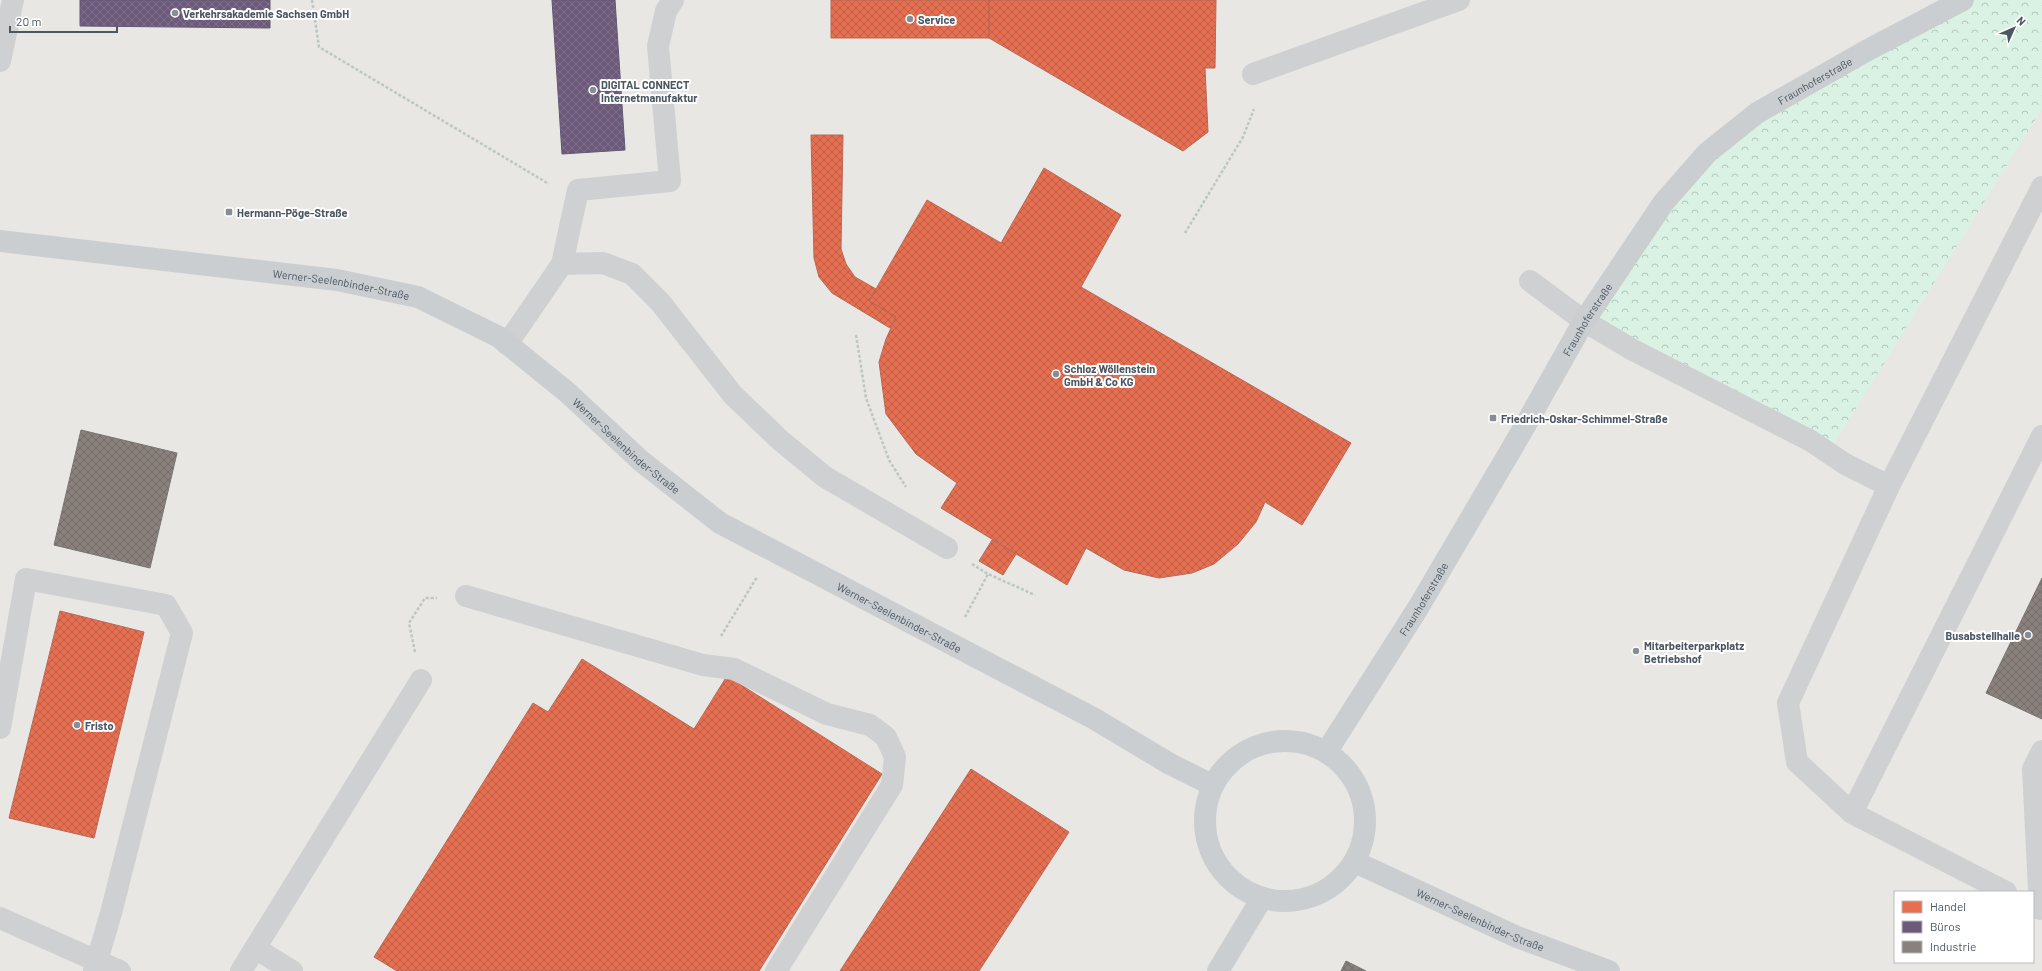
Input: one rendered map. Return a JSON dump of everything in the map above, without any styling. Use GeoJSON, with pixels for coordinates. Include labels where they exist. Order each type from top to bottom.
{"type":"FeatureCollection","features":[{"type":"Feature","properties":{"kind":"main road","name":"Fraunhoferstraße"},"geometry":{"type":"LineString","coordinates":[[1327,751],[1418,608],[1522,431],[1584,321],[1664,202],[1706,153],[1757,113],[1866,51],[1963,0]]}},
{"type":"Feature","properties":{"kind":"main road","name":"Werner-Seelenbinder-Straße"},"geometry":{"type":"LineString","coordinates":[[0,241],[337,280],[418,297],[499,337],[568,393],[641,461],[720,523],[1093,718],[1170,764],[1212,785]]}},
{"type":"Feature","properties":{"kind":"main road"},"geometry":{"type":"LineString","coordinates":[[1275,740],[1302,741],[1327,751],[1346,768],[1360,789],[1365,814],[1365,826],[1364,839],[1355,862],[1338,882],[1315,896],[1288,902],[1262,898],[1237,886],[1218,866],[1206,840],[1205,812],[1212,785],[1228,763],[1249,748],[1275,740]]}},
{"type":"Feature","properties":{"kind":"main road","name":"Werner-Seelenbinder-Straße"},"geometry":{"type":"LineString","coordinates":[[1355,862],[1517,937],[1609,971]]}},
{"type":"Feature","properties":{"kind":"main road"},"geometry":{"type":"LineString","coordinates":[[1218,971],[1262,898]]}},
{"type":"Feature","properties":{"kind":"street"},"geometry":{"type":"LineString","coordinates":[[0,61],[13,0]]}},
{"type":"Feature","properties":{"kind":"street"},"geometry":{"type":"LineString","coordinates":[[507,344],[562,264],[578,190],[670,181],[658,46],[666,11],[673,0]]}},
{"type":"Feature","properties":{"kind":"street"},"geometry":{"type":"LineString","coordinates":[[1253,74],[1459,0]]}},
{"type":"Feature","properties":{"kind":"street"},"geometry":{"type":"LineString","coordinates":[[2004,891],[1852,813],[1798,762],[1788,703],[1889,486],[2042,187]]}},
{"type":"Feature","properties":{"kind":"street"},"geometry":{"type":"LineString","coordinates":[[562,264],[603,263],[632,274],[660,302],[733,395],[780,440],[825,477],[947,548]]}},
{"type":"Feature","properties":{"kind":"street"},"geometry":{"type":"LineString","coordinates":[[1530,282],[1584,321],[1633,350],[1811,441],[1845,464],[1889,486]]}},
{"type":"Feature","properties":{"kind":"street"},"geometry":{"type":"LineString","coordinates":[[1852,813],[2042,436]]}},
{"type":"Feature","properties":{"kind":"street"},"geometry":{"type":"LineString","coordinates":[[0,728],[26,580],[166,605],[182,633],[111,913],[95,966]]}},
{"type":"Feature","properties":{"kind":"street"},"geometry":{"type":"LineString","coordinates":[[466,596],[703,665],[734,669],[827,714],[870,725],[886,737],[895,757],[892,784],[776,971]]}},
{"type":"Feature","properties":{"kind":"street"},"geometry":{"type":"LineString","coordinates":[[241,971],[421,680]]}},
{"type":"Feature","properties":{"kind":"street"},"geometry":{"type":"LineString","coordinates":[[2038,908],[2033,769],[2042,751]]}},
{"type":"Feature","properties":{"kind":"street"},"geometry":{"type":"LineString","coordinates":[[0,918],[95,966],[120,971]]}},
{"type":"Feature","properties":{"kind":"street"},"geometry":{"type":"LineString","coordinates":[[255,948],[292,971]]}},
{"type":"Feature","properties":{"kind":"path"},"geometry":{"type":"LineString","coordinates":[[312,0],[319,48],[576,200]]}},
{"type":"Feature","properties":{"kind":"path"},"geometry":{"type":"LineString","coordinates":[[1185,233],[1243,137],[1254,108]]}},
{"type":"Feature","properties":{"kind":"path"},"geometry":{"type":"LineString","coordinates":[[856,335],[866,398],[889,460],[908,491]]}},
{"type":"Feature","properties":{"kind":"path"},"geometry":{"type":"LineString","coordinates":[[947,548],[988,574],[1035,595]]}},
{"type":"Feature","properties":{"kind":"path"},"geometry":{"type":"LineString","coordinates":[[951,644],[988,574]]}},
{"type":"Feature","properties":{"kind":"path"},"geometry":{"type":"LineString","coordinates":[[703,665],[748,592]]}},
{"type":"Feature","properties":{"kind":"path"},"geometry":{"type":"LineString","coordinates":[[421,680],[409,623],[425,598],[466,596]]}},
{"type":"Feature","properties":{"kind":"shaded area"},"geometry":{"type":"Polygon","coordinates":[[[0,0],[2042,0],[2042,971],[0,971],[0,0]]]}},
{"type":"Feature","properties":{"kind":"green space"},"geometry":{"type":"Polygon","coordinates":[[[1963,0],[2042,0],[2042,109],[1829,452],[1584,321],[1707,153],[1963,0]]]}},
{"type":"Feature","properties":{"kind":"building: Handel","name":"Service"},"geometry":{"type":"Polygon","coordinates":[[[831,0],[989,0],[989,38],[831,38],[831,0]]]}},
{"type":"Feature","properties":{"kind":"building: Handel"},"geometry":{"type":"Polygon","coordinates":[[[989,0],[1216,0],[1215,68],[1205,68],[1208,132],[1183,151],[989,38],[989,0]]]}},
{"type":"Feature","properties":{"kind":"building: Handel"},"geometry":{"type":"Polygon","coordinates":[[[811,135],[843,135],[841,249],[846,264],[855,277],[876,289],[869,301],[896,317],[890,328],[832,293],[819,277],[814,258],[811,135]]]}},
{"type":"Feature","properties":{"kind":"building: Handel","name":"Schloz Wöllenstein GmbH & Co KG"},"geometry":{"type":"Polygon","coordinates":[[[1044,168],[1121,215],[1081,287],[1351,443],[1302,525],[1265,502],[1256,522],[1238,544],[1214,564],[1192,573],[1159,578],[1124,570],[1086,548],[1067,585],[941,508],[957,483],[916,454],[886,414],[879,362],[886,339],[896,317],[869,301],[927,200],[1001,243],[1044,168]]]}},
{"type":"Feature","properties":{"kind":"building: Handel"},"geometry":{"type":"Polygon","coordinates":[[[992,540],[1016,554],[1003,575],[979,561],[992,540]]]}},
{"type":"Feature","properties":{"kind":"building: Handel","name":"Fristo"},"geometry":{"type":"Polygon","coordinates":[[[60,611],[144,632],[94,838],[9,818],[60,611]]]}},
{"type":"Feature","properties":{"kind":"building: Handel"},"geometry":{"type":"Polygon","coordinates":[[[582,659],[694,729],[727,676],[882,774],[759,971],[397,971],[374,957],[533,703],[548,712],[582,659]]]}},
{"type":"Feature","properties":{"kind":"building: Handel"},"geometry":{"type":"Polygon","coordinates":[[[971,769],[1069,832],[979,971],[840,971],[971,769]]]}},
{"type":"Feature","properties":{"kind":"building: Büros","name":"Verkehrsakademie Sachsen GmbH"},"geometry":{"type":"Polygon","coordinates":[[[80,0],[270,0],[270,28],[80,26],[80,0]]]}},
{"type":"Feature","properties":{"kind":"building: Büros"},"geometry":{"type":"Polygon","coordinates":[[[552,0],[615,0],[625,150],[562,154],[552,0]]]}},
{"type":"Feature","properties":{"kind":"building: Industrie"},"geometry":{"type":"Polygon","coordinates":[[[81,430],[177,453],[150,568],[54,545],[81,430]]]}},
{"type":"Feature","properties":{"kind":"building: Industrie","name":"Busabstellhalle"},"geometry":{"type":"Polygon","coordinates":[[[2042,578],[2042,719],[1986,693],[2042,578]]]}},
{"type":"Feature","properties":{"kind":"building: Industrie"},"geometry":{"type":"Polygon","coordinates":[[[1346,961],[1366,971],[1341,971],[1346,961]]]}},
{"type":"Feature","properties":{"kind":"place","name":"Verkehrsakademie Sachsen GmbH"},"geometry":{"type":"Point","coordinates":[175,13]}},
{"type":"Feature","properties":{"kind":"place","name":"Service"},"geometry":{"type":"Point","coordinates":[910,19]}},
{"type":"Feature","properties":{"kind":"place","name":"DIGITAL CONNECT Internetmanufaktur"},"geometry":{"type":"Point","coordinates":[593,90]}},
{"type":"Feature","properties":{"kind":"place","name":"Hermann-Pöge-Straße"},"geometry":{"type":"Point","coordinates":[229,212]}},
{"type":"Feature","properties":{"kind":"place","name":"Schloz Wöllenstein GmbH & Co KG"},"geometry":{"type":"Point","coordinates":[1056,374]}},
{"type":"Feature","properties":{"kind":"place","name":"Friedrich-Oskar-Schimmel-Straße"},"geometry":{"type":"Point","coordinates":[1493,418]}},
{"type":"Feature","properties":{"kind":"place","name":"Busabstellhalle"},"geometry":{"type":"Point","coordinates":[2028,635]}},
{"type":"Feature","properties":{"kind":"place","name":"Mitarbeiterparkplatz Betriebshof"},"geometry":{"type":"Point","coordinates":[1636,651]}},
{"type":"Feature","properties":{"kind":"place","name":"Fristo"},"geometry":{"type":"Point","coordinates":[77,725]}}]}
